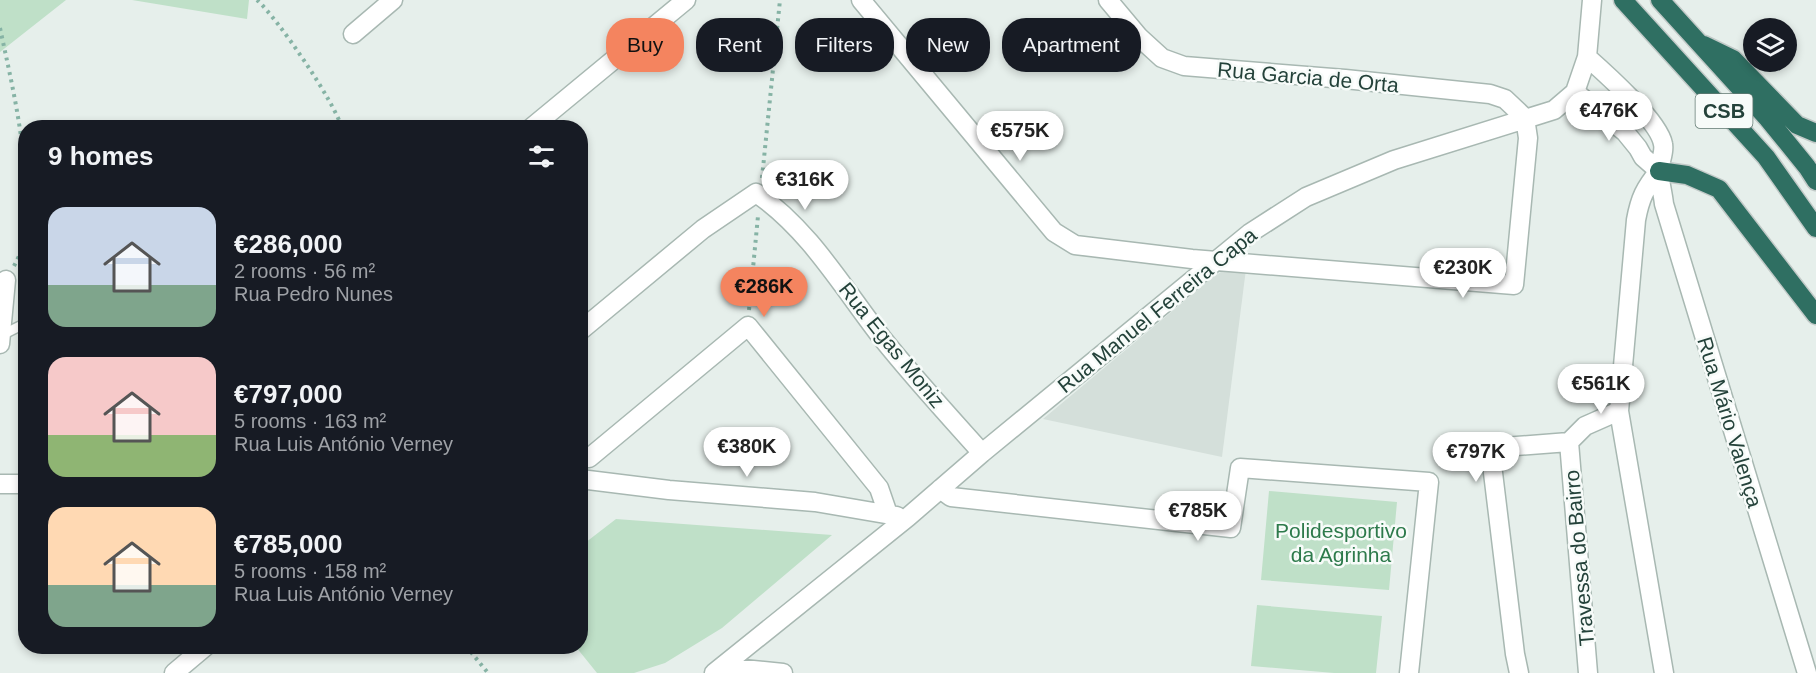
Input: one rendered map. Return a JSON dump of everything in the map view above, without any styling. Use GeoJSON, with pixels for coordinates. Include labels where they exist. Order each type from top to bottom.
{"type":"FeatureCollection","features":[{"type":"Feature","properties":{"kind":"highway","name":"CSB"},"geometry":{"type":"LineString","coordinates":[[1623,0],[1766,157],[1816,228]]}},
{"type":"Feature","properties":{"kind":"highway"},"geometry":{"type":"LineString","coordinates":[[1660,0],[1692,36],[1733,59],[1797,125],[1816,133]]}},
{"type":"Feature","properties":{"kind":"highway","name":"CSB"},"geometry":{"type":"LineString","coordinates":[[1692,36],[1768,119],[1816,181]]}},
{"type":"Feature","properties":{"kind":"highway"},"geometry":{"type":"LineString","coordinates":[[1659,171],[1687,175],[1719,189],[1816,315]]}},
{"type":"Feature","properties":{"kind":"street"},"geometry":{"type":"LineString","coordinates":[[353,34],[393,0]]}},
{"type":"Feature","properties":{"kind":"street"},"geometry":{"type":"LineString","coordinates":[[541,120],[686,0]]}},
{"type":"Feature","properties":{"kind":"street"},"geometry":{"type":"LineString","coordinates":[[861,0],[1054,232],[1075,245],[1215,261],[1514,285],[1528,138],[1525,118]]}},
{"type":"Feature","properties":{"kind":"street","name":"Rua Garcia de Orta"},"geometry":{"type":"LineString","coordinates":[[1108,0],[1139,37],[1162,58],[1184,66],[1490,94],[1505,99],[1525,118]]}},
{"type":"Feature","properties":{"kind":"street"},"geometry":{"type":"LineString","coordinates":[[1592,7],[1587,57],[1575,92],[1625,132],[1643,157],[1659,171]]}},
{"type":"Feature","properties":{"kind":"street"},"geometry":{"type":"LineString","coordinates":[[1587,57],[1610,77],[1658,131],[1664,145],[1659,171],[1647,186],[1640,200],[1636,220],[1619,411],[1664,673]]}},
{"type":"Feature","properties":{"kind":"street","name":"Rua Manuel Ferreira Capa"},"geometry":{"type":"LineString","coordinates":[[718,670],[908,517],[982,453],[1250,233],[1306,197],[1394,160],[1554,110],[1575,92]]}},
{"type":"Feature","properties":{"kind":"street","name":"Rua Mário Valença"},"geometry":{"type":"LineString","coordinates":[[1659,171],[1664,204],[1807,673]]}},
{"type":"Feature","properties":{"kind":"street"},"geometry":{"type":"LineString","coordinates":[[588,324],[702,229],[756,193],[760,196]]}},
{"type":"Feature","properties":{"kind":"street","name":"Rua Egas Moniz"},"geometry":{"type":"LineString","coordinates":[[760,196],[778,208],[827,264],[882,338],[982,453]]}},
{"type":"Feature","properties":{"kind":"street"},"geometry":{"type":"LineString","coordinates":[[1,340],[6,280]]}},
{"type":"Feature","properties":{"kind":"street"},"geometry":{"type":"LineString","coordinates":[[589,458],[748,326],[879,488],[888,514]]}},
{"type":"Feature","properties":{"kind":"street"},"geometry":{"type":"LineString","coordinates":[[1519,673],[1490,448],[1569,442],[1585,426],[1619,411]]}},
{"type":"Feature","properties":{"kind":"street","name":"Travessa do Bairro"},"geometry":{"type":"LineString","coordinates":[[1569,442],[1588,673]]}},
{"type":"Feature","properties":{"kind":"street"},"geometry":{"type":"LineString","coordinates":[[940,489],[951,497],[1231,528],[1240,468],[1429,482],[1409,673]]}},
{"type":"Feature","properties":{"kind":"street"},"geometry":{"type":"LineString","coordinates":[[588,480],[669,490],[815,502],[908,517]]}},
{"type":"Feature","properties":{"kind":"street"},"geometry":{"type":"LineString","coordinates":[[0,484],[18,484]]}},
{"type":"Feature","properties":{"kind":"street"},"geometry":{"type":"LineString","coordinates":[[174,673],[197,654]]}},
{"type":"Feature","properties":{"kind":"street"},"geometry":{"type":"LineString","coordinates":[[718,670],[783,673]]}},
{"type":"Feature","properties":{"kind":"lane"},"geometry":{"type":"LineString","coordinates":[[1,340],[18,328]]}},
{"type":"Feature","properties":{"kind":"path"},"geometry":{"type":"LineString","coordinates":[[257,0],[286,36],[328,99],[338,120]]}},
{"type":"Feature","properties":{"kind":"path"},"geometry":{"type":"LineString","coordinates":[[748,326],[780,0]]}},
{"type":"Feature","properties":{"kind":"path"},"geometry":{"type":"LineString","coordinates":[[0,28],[20,120]]}},
{"type":"Feature","properties":{"kind":"path"},"geometry":{"type":"LineString","coordinates":[[6,280],[18,258]]}},
{"type":"Feature","properties":{"kind":"path"},"geometry":{"type":"LineString","coordinates":[[473,654],[488,673]]}},
{"type":"Feature","properties":{"kind":"shaded area"},"geometry":{"type":"Polygon","coordinates":[[[1246,269],[1222,457],[1043,419],[1212,278],[1221,272],[1246,269]]]}},
{"type":"Feature","properties":{"kind":"green space"},"geometry":{"type":"Polygon","coordinates":[[[0,0],[66,0],[0,52],[0,0]]]}},
{"type":"Feature","properties":{"kind":"green space"},"geometry":{"type":"Polygon","coordinates":[[[132,0],[249,0],[247,19],[132,0]]]}},
{"type":"Feature","properties":{"kind":"green space","name":"Polidesportivo da Agrinha"},"geometry":{"type":"Polygon","coordinates":[[[1269,491],[1397,502],[1389,590],[1261,580],[1269,491]]]}},
{"type":"Feature","properties":{"kind":"green space"},"geometry":{"type":"Polygon","coordinates":[[[616,519],[832,535],[722,628],[665,663],[634,673],[597,673],[582,654],[588,654],[588,541],[616,519]]]}},
{"type":"Feature","properties":{"kind":"green space","name":"Polidesportivo da Agrinha"},"geometry":{"type":"Polygon","coordinates":[[[1257,605],[1382,616],[1376,673],[1334,673],[1251,666],[1257,605]]]}}]}
